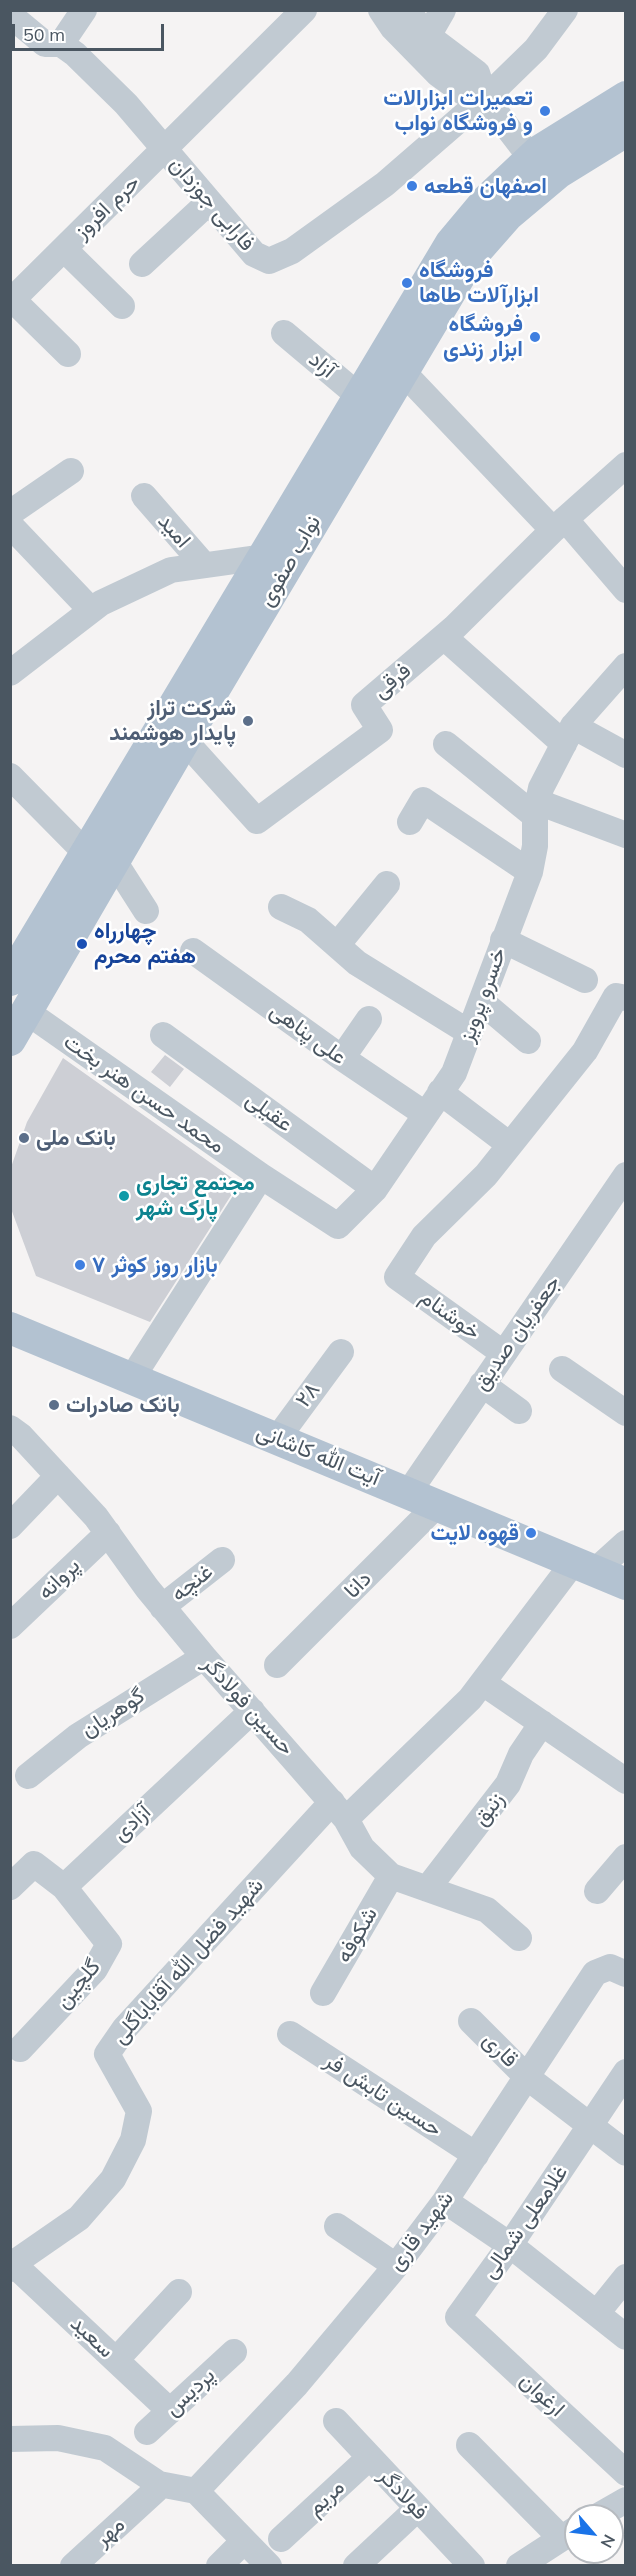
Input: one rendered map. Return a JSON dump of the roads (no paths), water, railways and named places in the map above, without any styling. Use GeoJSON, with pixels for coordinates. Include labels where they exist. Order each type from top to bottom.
{"type":"FeatureCollection","features":[{"type":"Feature","properties":{"kind":"main road","name":"نواب صفوی"},"geometry":{"type":"LineString","coordinates":[[10,1040],[27,1012],[100,857],[264,557],[451,243],[487,200],[531,158],[626,97]]}},
{"type":"Feature","properties":{"kind":"main road","name":"نواب صفوی"},"geometry":{"type":"LineString","coordinates":[[10,980],[184,740],[471,257],[508,215],[558,173],[626,131]]}},
{"type":"Feature","properties":{"kind":"main road","name":"آیت الله کاشانی"},"geometry":{"type":"LineString","coordinates":[[10,1328],[409,1491],[626,1584]]}},
{"type":"Feature","properties":{"kind":"street"},"geometry":{"type":"LineString","coordinates":[[61,44],[84,10]]}},
{"type":"Feature","properties":{"kind":"street","name":"حرم افروز"},"geometry":{"type":"LineString","coordinates":[[11,299],[165,150],[304,10]]}},
{"type":"Feature","properties":{"kind":"street"},"geometry":{"type":"LineString","coordinates":[[381,10],[393,28],[438,74],[463,92],[485,98]]}},
{"type":"Feature","properties":{"kind":"street"},"geometry":{"type":"LineString","coordinates":[[406,10],[428,36],[477,73],[485,98],[531,158]]}},
{"type":"Feature","properties":{"kind":"street"},"geometry":{"type":"LineString","coordinates":[[428,36],[443,10]]}},
{"type":"Feature","properties":{"kind":"street"},"geometry":{"type":"LineString","coordinates":[[485,98],[536,49],[565,10]]}},
{"type":"Feature","properties":{"kind":"street","name":"فارابی جوزدان"},"geometry":{"type":"LineString","coordinates":[[14,26],[45,44],[61,44],[75,54],[126,104],[254,254],[269,261],[292,251],[386,184],[485,98]]}},
{"type":"Feature","properties":{"kind":"street"},"geometry":{"type":"LineString","coordinates":[[142,264],[209,202]]}},
{"type":"Feature","properties":{"kind":"street"},"geometry":{"type":"LineString","coordinates":[[64,249],[122,306]]}},
{"type":"Feature","properties":{"kind":"street"},"geometry":{"type":"LineString","coordinates":[[11,299],[68,354]]}},
{"type":"Feature","properties":{"kind":"street","name":"آزاد"},"geometry":{"type":"LineString","coordinates":[[284,333],[360,397]]}},
{"type":"Feature","properties":{"kind":"street"},"geometry":{"type":"LineString","coordinates":[[402,370],[626,590]]}},
{"type":"Feature","properties":{"kind":"street","name":"فرقی"},"geometry":{"type":"LineString","coordinates":[[184,740],[257,821],[380,730],[364,705],[444,637],[559,524],[626,465]]}},
{"type":"Feature","properties":{"kind":"street"},"geometry":{"type":"LineString","coordinates":[[10,513],[71,471]]}},
{"type":"Feature","properties":{"kind":"street","name":"امید"},"geometry":{"type":"LineString","coordinates":[[144,496],[204,566]]}},
{"type":"Feature","properties":{"kind":"street"},"geometry":{"type":"LineString","coordinates":[[10,525],[91,610]]}},
{"type":"Feature","properties":{"kind":"street"},"geometry":{"type":"LineString","coordinates":[[10,673],[101,603],[171,570],[264,557]]}},
{"type":"Feature","properties":{"kind":"street"},"geometry":{"type":"LineString","coordinates":[[444,637],[568,735],[626,755]]}},
{"type":"Feature","properties":{"kind":"street","name":"خسرو پرویز"},"geometry":{"type":"LineString","coordinates":[[261,1176],[338,1226],[375,1189],[454,1072],[530,873],[536,846],[536,809],[541,788],[568,735],[626,666]]}},
{"type":"Feature","properties":{"kind":"street"},"geometry":{"type":"LineString","coordinates":[[446,744],[536,809],[626,835]]}},
{"type":"Feature","properties":{"kind":"street"},"geometry":{"type":"LineString","coordinates":[[10,776],[100,857],[146,911]]}},
{"type":"Feature","properties":{"kind":"street"},"geometry":{"type":"LineString","coordinates":[[410,822],[423,800],[530,873]]}},
{"type":"Feature","properties":{"kind":"street"},"geometry":{"type":"LineString","coordinates":[[338,944],[387,884]]}},
{"type":"Feature","properties":{"kind":"street"},"geometry":{"type":"LineString","coordinates":[[281,907],[308,920],[357,963],[470,1033]]}},
{"type":"Feature","properties":{"kind":"street"},"geometry":{"type":"LineString","coordinates":[[503,940],[585,980]]}},
{"type":"Feature","properties":{"kind":"street","name":"علی پناهی"},"geometry":{"type":"LineString","coordinates":[[193,951],[342,1058],[425,1114]]}},
{"type":"Feature","properties":{"kind":"street"},"geometry":{"type":"LineString","coordinates":[[440,1092],[510,1145],[585,1051],[621,997]]}},
{"type":"Feature","properties":{"kind":"street"},"geometry":{"type":"LineString","coordinates":[[482,1002],[528,1041]]}},
{"type":"Feature","properties":{"kind":"street","name":"محمد حسن هنر بخت"},"geometry":{"type":"LineString","coordinates":[[27,1012],[261,1176]]}},
{"type":"Feature","properties":{"kind":"street"},"geometry":{"type":"LineString","coordinates":[[342,1058],[369,1019]]}},
{"type":"Feature","properties":{"kind":"street","name":"عقیلی"},"geometry":{"type":"LineString","coordinates":[[163,1035],[375,1189]]}},
{"type":"Feature","properties":{"kind":"street","name":"خوشنام"},"geometry":{"type":"LineString","coordinates":[[503,1353],[397,1277],[424,1236],[486,1175],[510,1145]]}},
{"type":"Feature","properties":{"kind":"street","name":"جعفریان صدیق"},"geometry":{"type":"LineString","coordinates":[[409,1491],[626,1175]]}},
{"type":"Feature","properties":{"kind":"street"},"geometry":{"type":"LineString","coordinates":[[132,1378],[261,1176]]}},
{"type":"Feature","properties":{"kind":"street","name":"۲۸"},"geometry":{"type":"LineString","coordinates":[[277,1439],[341,1352]]}},
{"type":"Feature","properties":{"kind":"street"},"geometry":{"type":"LineString","coordinates":[[562,1369],[626,1413]]}},
{"type":"Feature","properties":{"kind":"street"},"geometry":{"type":"LineString","coordinates":[[482,1384],[519,1411]]}},
{"type":"Feature","properties":{"kind":"street","name":"حسین فولادگر"},"geometry":{"type":"LineString","coordinates":[[10,1428],[21,1436],[108,1533],[162,1607],[339,1810],[362,1848],[391,1876],[487,1910],[519,1938]]}},
{"type":"Feature","properties":{"kind":"street"},"geometry":{"type":"LineString","coordinates":[[10,1526],[58,1476]]}},
{"type":"Feature","properties":{"kind":"street","name":"دانا"},"geometry":{"type":"LineString","coordinates":[[277,1665],[438,1504]]}},
{"type":"Feature","properties":{"kind":"street","name":"پروانه"},"geometry":{"type":"LineString","coordinates":[[10,1626],[108,1533]]}},
{"type":"Feature","properties":{"kind":"street","name":"شهید فضل الله آقاباباگلی"},"geometry":{"type":"LineString","coordinates":[[15,2262],[79,2218],[113,2179],[133,2140],[139,2111],[107,2054],[125,2028],[339,1810],[470,1699],[584,1567],[626,1543]]}},
{"type":"Feature","properties":{"kind":"street","name":"غنچه"},"geometry":{"type":"LineString","coordinates":[[162,1607],[222,1560]]}},
{"type":"Feature","properties":{"kind":"street","name":"گوهریان"},"geometry":{"type":"LineString","coordinates":[[28,1776],[78,1736],[204,1657]]}},
{"type":"Feature","properties":{"kind":"street"},"geometry":{"type":"LineString","coordinates":[[483,1683],[626,1781]]}},
{"type":"Feature","properties":{"kind":"street","name":"آزادی"},"geometry":{"type":"LineString","coordinates":[[64,1887],[252,1711]]}},
{"type":"Feature","properties":{"kind":"street","name":"زنبق"},"geometry":{"type":"LineString","coordinates":[[427,1889],[508,1784],[521,1754],[542,1724]]}},
{"type":"Feature","properties":{"kind":"street"},"geometry":{"type":"LineString","coordinates":[[597,1891],[626,1857]]}},
{"type":"Feature","properties":{"kind":"street"},"geometry":{"type":"LineString","coordinates":[[10,1887],[34,1864],[64,1887]]}},
{"type":"Feature","properties":{"kind":"street","name":"شکوفه"},"geometry":{"type":"LineString","coordinates":[[323,1993],[391,1876]]}},
{"type":"Feature","properties":{"kind":"street","name":"گلچین"},"geometry":{"type":"LineString","coordinates":[[20,2049],[95,1969],[109,1944],[64,1887]]}},
{"type":"Feature","properties":{"kind":"street","name":"شهید قاری"},"geometry":{"type":"LineString","coordinates":[[200,2496],[396,2266],[476,2156],[595,1973],[610,1967],[626,1974]]}},
{"type":"Feature","properties":{"kind":"street","name":"قاری"},"geometry":{"type":"LineString","coordinates":[[471,2021],[528,2078],[626,2152]]}},
{"type":"Feature","properties":{"kind":"street","name":"حسین تابش فر"},"geometry":{"type":"LineString","coordinates":[[290,2034],[476,2156]]}},
{"type":"Feature","properties":{"kind":"street","name":"غلامعلی شمالی"},"geometry":{"type":"LineString","coordinates":[[458,2317],[510,2245],[626,2072]]}},
{"type":"Feature","properties":{"kind":"street"},"geometry":{"type":"LineString","coordinates":[[445,2201],[510,2245],[626,2337]]}},
{"type":"Feature","properties":{"kind":"street"},"geometry":{"type":"LineString","coordinates":[[337,2226],[396,2266]]}},
{"type":"Feature","properties":{"kind":"street","name":"سعید"},"geometry":{"type":"LineString","coordinates":[[15,2262],[170,2411]]}},
{"type":"Feature","properties":{"kind":"street"},"geometry":{"type":"LineString","coordinates":[[597,2313],[626,2277]]}},
{"type":"Feature","properties":{"kind":"street"},"geometry":{"type":"LineString","coordinates":[[117,2359],[179,2292]]}},
{"type":"Feature","properties":{"kind":"street","name":"ارغوان"},"geometry":{"type":"LineString","coordinates":[[458,2317],[626,2473]]}},
{"type":"Feature","properties":{"kind":"street","name":"پردیس"},"geometry":{"type":"LineString","coordinates":[[147,2432],[234,2352]]}},
{"type":"Feature","properties":{"kind":"street","name":"فولادگر"},"geometry":{"type":"LineString","coordinates":[[336,2421],[472,2565]]}},
{"type":"Feature","properties":{"kind":"street"},"geometry":{"type":"LineString","coordinates":[[10,2439],[58,2438],[105,2448],[154,2491],[200,2496],[269,2565]]}},
{"type":"Feature","properties":{"kind":"street"},"geometry":{"type":"LineString","coordinates":[[469,2445],[564,2529]]}},
{"type":"Feature","properties":{"kind":"street","name":"مریم"},"geometry":{"type":"LineString","coordinates":[[281,2539],[370,2457]]}},
{"type":"Feature","properties":{"kind":"street","name":"مهر"},"geometry":{"type":"LineString","coordinates":[[73,2565],[154,2491]]}},
{"type":"Feature","properties":{"kind":"street"},"geometry":{"type":"LineString","coordinates":[[356,2565],[417,2509]]}},
{"type":"Feature","properties":{"kind":"street"},"geometry":{"type":"LineString","coordinates":[[519,2565],[564,2536]]}},
{"type":"Feature","properties":{"kind":"street"},"geometry":{"type":"LineString","coordinates":[[219,2565],[244,2541]]}},
{"type":"Feature","properties":{"kind":"place","name":"تعمیرات ابزارالات و فروشگاه نواب"},"geometry":{"type":"Point","coordinates":[545,111]}},
{"type":"Feature","properties":{"kind":"place","name":"اصفهان قطعه"},"geometry":{"type":"Point","coordinates":[412,186]}},
{"type":"Feature","properties":{"kind":"place","name":"فروشگاه ابزارآلات طاها"},"geometry":{"type":"Point","coordinates":[407,283]}},
{"type":"Feature","properties":{"kind":"place","name":"فروشگاه ابزار زندی"},"geometry":{"type":"Point","coordinates":[535,337]}},
{"type":"Feature","properties":{"kind":"place","name":"شرکت تراز پایدار هوشمند"},"geometry":{"type":"Point","coordinates":[248,721]}},
{"type":"Feature","properties":{"kind":"place","name":"چهارراه هفتم محرم"},"geometry":{"type":"Point","coordinates":[82,944]}},
{"type":"Feature","properties":{"kind":"place","name":"بانک ملی"},"geometry":{"type":"Point","coordinates":[24,1138]}},
{"type":"Feature","properties":{"kind":"place","name":"مجتمع تجاری پارک شهر"},"geometry":{"type":"Point","coordinates":[124,1196]}},
{"type":"Feature","properties":{"kind":"place","name":"بازار روز کوثر ۷"},"geometry":{"type":"Point","coordinates":[80,1265]}},
{"type":"Feature","properties":{"kind":"place","name":"بانک صادرات"},"geometry":{"type":"Point","coordinates":[54,1405]}},
{"type":"Feature","properties":{"kind":"place","name":"قهوه لایت"},"geometry":{"type":"Point","coordinates":[531,1533]}}]}
